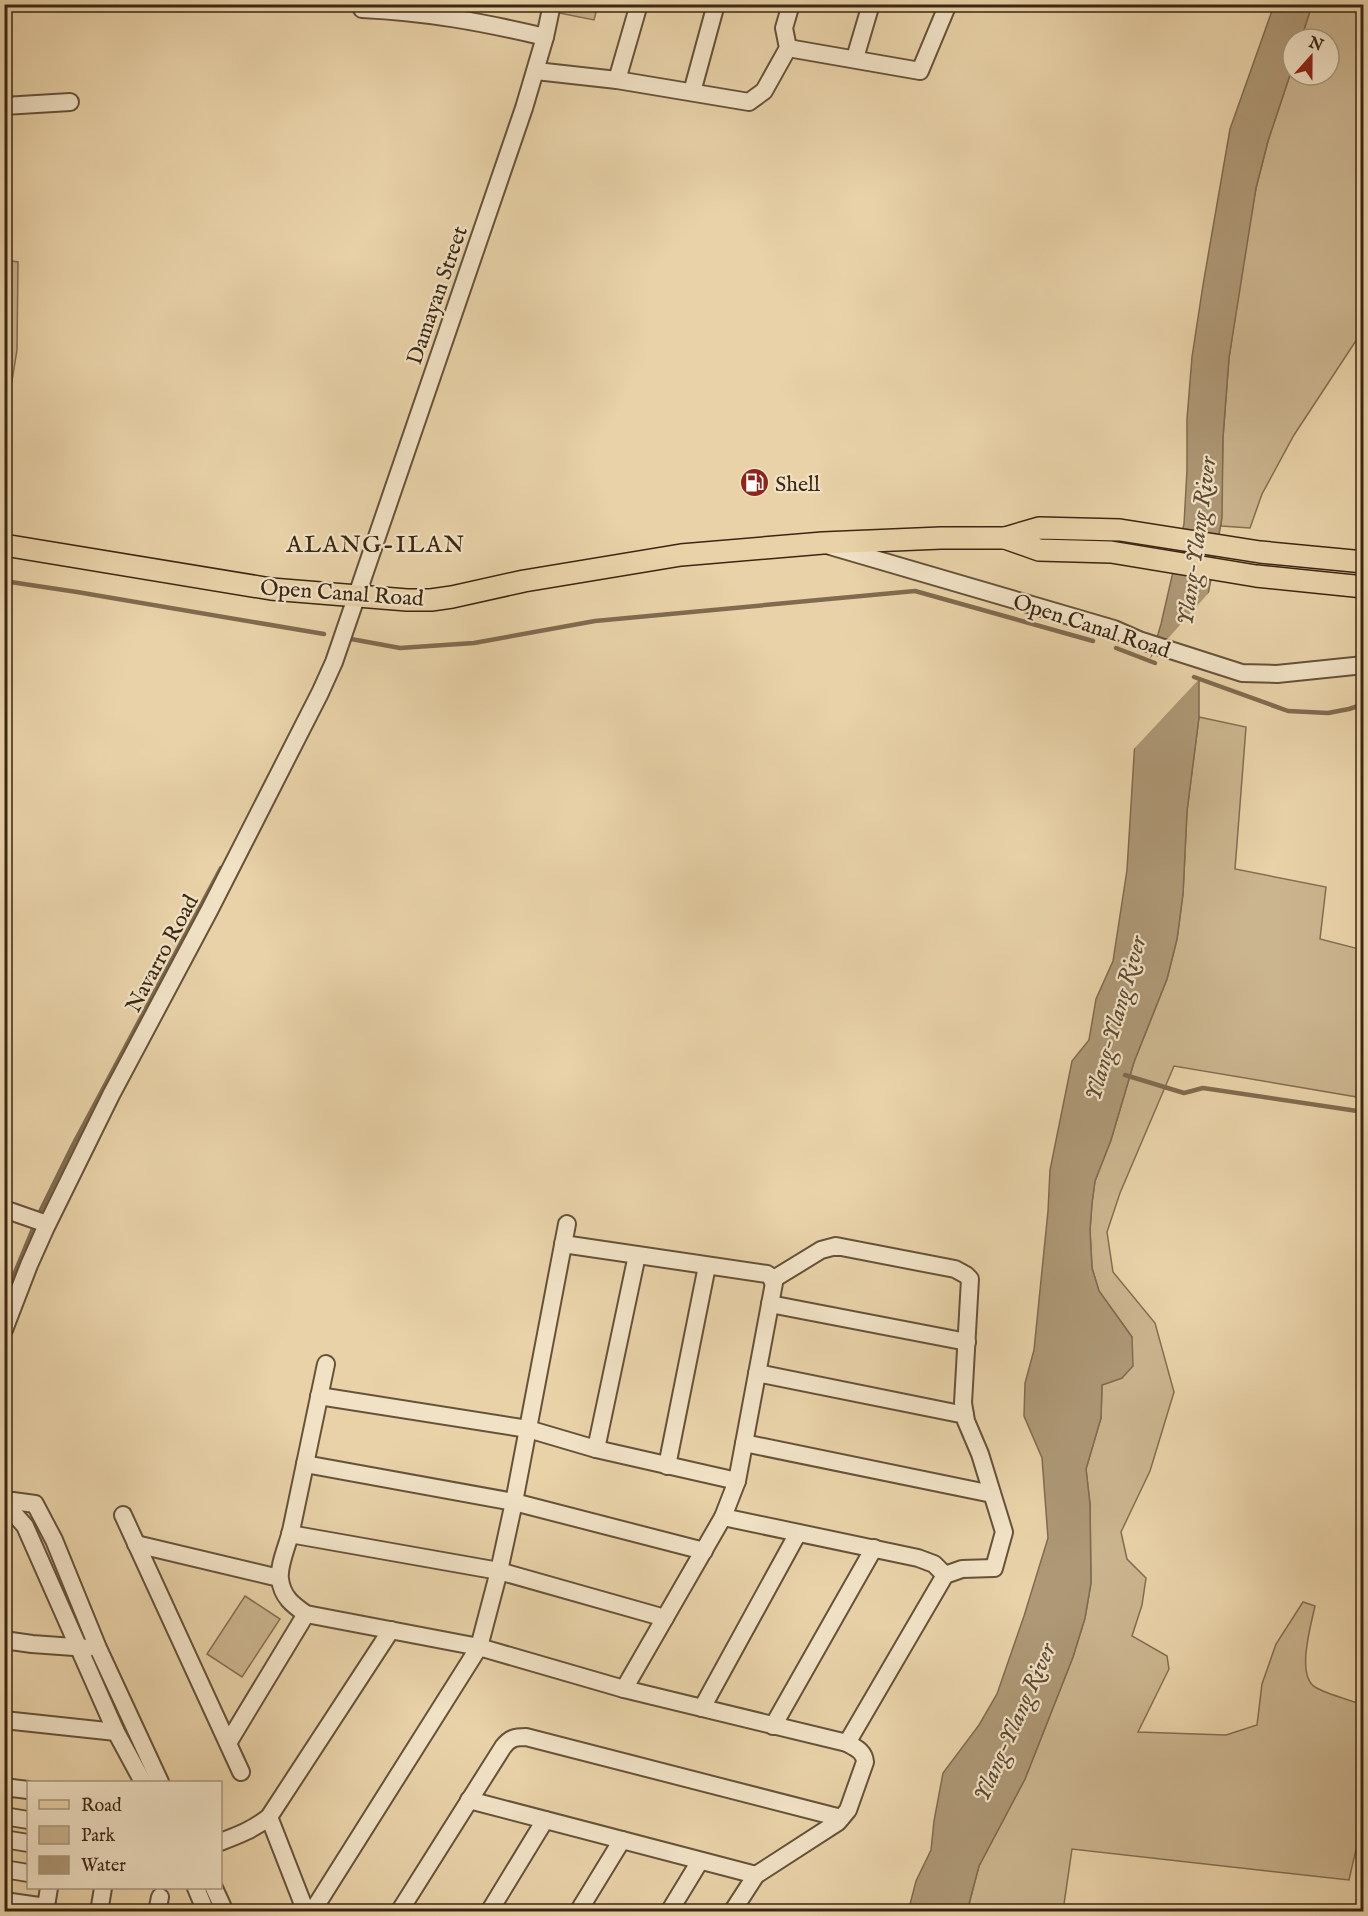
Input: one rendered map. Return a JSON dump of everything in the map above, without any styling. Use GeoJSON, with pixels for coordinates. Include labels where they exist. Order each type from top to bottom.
{"type":"FeatureCollection","features":[{"type":"Feature","properties":{"kind":"main road","name":"Open Canal Road"},"geometry":{"type":"LineString","coordinates":[[4,545],[271,589],[357,597],[431,600],[524,581],[681,555],[823,543],[1005,538],[1039,528],[1092,528],[1154,534],[1260,552],[1364,562]]}},
{"type":"Feature","properties":{"kind":"main road","name":"Open Canal Road"},"geometry":{"type":"LineString","coordinates":[[1005,538],[1039,550],[1111,552],[1256,576],[1364,587]]}},
{"type":"Feature","properties":{"kind":"street","name":"Damayan Street"},"geometry":{"type":"LineString","coordinates":[[357,597],[536,71],[552,4]]}},
{"type":"Feature","properties":{"kind":"street"},"geometry":{"type":"LineString","coordinates":[[617,80],[639,4]]}},
{"type":"Feature","properties":{"kind":"street"},"geometry":{"type":"LineString","coordinates":[[692,92],[716,4]]}},
{"type":"Feature","properties":{"kind":"street"},"geometry":{"type":"LineString","coordinates":[[536,71],[617,80],[749,102],[764,91],[788,48],[784,28],[791,4]]}},
{"type":"Feature","properties":{"kind":"street"},"geometry":{"type":"LineString","coordinates":[[855,58],[871,4]]}},
{"type":"Feature","properties":{"kind":"street"},"geometry":{"type":"LineString","coordinates":[[788,48],[921,71],[948,4]]}},
{"type":"Feature","properties":{"kind":"street"},"geometry":{"type":"LineString","coordinates":[[362,9],[400,8],[485,23],[545,37]]}},
{"type":"Feature","properties":{"kind":"street"},"geometry":{"type":"LineString","coordinates":[[4,106],[69,102]]}},
{"type":"Feature","properties":{"kind":"street","name":"Open Canal Road"},"geometry":{"type":"LineString","coordinates":[[823,543],[898,567],[1066,614],[1233,671],[1256,675],[1364,665]]}},
{"type":"Feature","properties":{"kind":"street","name":"Navarro Road"},"geometry":{"type":"LineString","coordinates":[[6,1324],[29,1265],[39,1221],[111,1095],[210,909],[320,693],[334,662],[357,597]]}},
{"type":"Feature","properties":{"kind":"street"},"geometry":{"type":"LineString","coordinates":[[4,1209],[39,1221]]}},
{"type":"Feature","properties":{"kind":"street"},"geometry":{"type":"LineString","coordinates":[[312,1911],[479,1647],[514,1502],[567,1224]]}},
{"type":"Feature","properties":{"kind":"street"},"geometry":{"type":"LineString","coordinates":[[563,1244],[766,1274],[774,1283],[737,1481],[723,1517],[624,1689]]}},
{"type":"Feature","properties":{"kind":"street"},"geometry":{"type":"LineString","coordinates":[[772,1280],[821,1250],[836,1246],[955,1269],[970,1279],[963,1403],[966,1421],[980,1454],[1004,1532],[994,1568],[962,1569],[945,1575],[847,1743]]}},
{"type":"Feature","properties":{"kind":"street"},"geometry":{"type":"LineString","coordinates":[[596,1449],[637,1255]]}},
{"type":"Feature","properties":{"kind":"street"},"geometry":{"type":"LineString","coordinates":[[667,1466],[707,1266]]}},
{"type":"Feature","properties":{"kind":"street"},"geometry":{"type":"LineString","coordinates":[[770,1304],[967,1342]]}},
{"type":"Feature","properties":{"kind":"street"},"geometry":{"type":"LineString","coordinates":[[326,1364],[279,1578],[286,1598],[306,1614],[479,1647],[624,1689],[847,1743],[864,1755],[865,1762],[848,1810],[838,1822],[756,1875],[732,1911]]}},
{"type":"Feature","properties":{"kind":"street"},"geometry":{"type":"LineString","coordinates":[[758,1373],[965,1415]]}},
{"type":"Feature","properties":{"kind":"street"},"geometry":{"type":"LineString","coordinates":[[319,1396],[528,1429],[596,1449],[737,1481]]}},
{"type":"Feature","properties":{"kind":"street"},"geometry":{"type":"LineString","coordinates":[[744,1443],[992,1494]]}},
{"type":"Feature","properties":{"kind":"street"},"geometry":{"type":"LineString","coordinates":[[305,1464],[514,1502],[704,1551]]}},
{"type":"Feature","properties":{"kind":"street"},"geometry":{"type":"LineString","coordinates":[[4,1503],[13,1501],[35,1504],[54,1540],[98,1648],[160,1781]]}},
{"type":"Feature","properties":{"kind":"street"},"geometry":{"type":"LineString","coordinates":[[4,1509],[10,1509],[25,1526],[116,1732],[142,1781]]}},
{"type":"Feature","properties":{"kind":"street"},"geometry":{"type":"LineString","coordinates":[[123,1515],[241,1772]]}},
{"type":"Feature","properties":{"kind":"street"},"geometry":{"type":"LineString","coordinates":[[723,1517],[918,1558],[934,1564],[945,1575]]}},
{"type":"Feature","properties":{"kind":"street"},"geometry":{"type":"LineString","coordinates":[[702,1708],[798,1533]]}},
{"type":"Feature","properties":{"kind":"street"},"geometry":{"type":"LineString","coordinates":[[290,1534],[499,1571],[665,1618]]}},
{"type":"Feature","properties":{"kind":"street"},"geometry":{"type":"LineString","coordinates":[[50,1580],[54,1540]]}},
{"type":"Feature","properties":{"kind":"street"},"geometry":{"type":"LineString","coordinates":[[136,1544],[279,1578]]}},
{"type":"Feature","properties":{"kind":"street"},"geometry":{"type":"LineString","coordinates":[[773,1726],[874,1548]]}},
{"type":"Feature","properties":{"kind":"street"},"geometry":{"type":"LineString","coordinates":[[228,1743],[306,1614]]}},
{"type":"Feature","properties":{"kind":"street"},"geometry":{"type":"LineString","coordinates":[[222,1841],[257,1827],[269,1817],[391,1630]]}},
{"type":"Feature","properties":{"kind":"street"},"geometry":{"type":"LineString","coordinates":[[4,1640],[98,1648]]}},
{"type":"Feature","properties":{"kind":"street"},"geometry":{"type":"LineString","coordinates":[[4,1720],[116,1732]]}},
{"type":"Feature","properties":{"kind":"street"},"geometry":{"type":"LineString","coordinates":[[399,1911],[510,1739],[526,1737],[841,1818]]}},
{"type":"Feature","properties":{"kind":"street"},"geometry":{"type":"LineString","coordinates":[[130,1759],[147,1756]]}},
{"type":"Feature","properties":{"kind":"street"},"geometry":{"type":"LineString","coordinates":[[4,1787],[27,1790]]}},
{"type":"Feature","properties":{"kind":"street"},"geometry":{"type":"LineString","coordinates":[[469,1800],[756,1875]]}},
{"type":"Feature","properties":{"kind":"street"},"geometry":{"type":"LineString","coordinates":[[4,1816],[27,1820]]}},
{"type":"Feature","properties":{"kind":"street"},"geometry":{"type":"LineString","coordinates":[[269,1817],[306,1911]]}},
{"type":"Feature","properties":{"kind":"street"},"geometry":{"type":"LineString","coordinates":[[489,1911],[545,1820]]}},
{"type":"Feature","properties":{"kind":"street"},"geometry":{"type":"LineString","coordinates":[[4,1839],[27,1843]]}},
{"type":"Feature","properties":{"kind":"street"},"geometry":{"type":"LineString","coordinates":[[578,1911],[622,1840]]}},
{"type":"Feature","properties":{"kind":"street"},"geometry":{"type":"LineString","coordinates":[[669,1911],[700,1861]]}},
{"type":"Feature","properties":{"kind":"street"},"geometry":{"type":"LineString","coordinates":[[4,1869],[27,1873]]}},
{"type":"Feature","properties":{"kind":"street"},"geometry":{"type":"LineString","coordinates":[[4,1901],[46,1909],[49,1889]]}},
{"type":"Feature","properties":{"kind":"street"},"geometry":{"type":"LineString","coordinates":[[99,1911],[103,1889]]}},
{"type":"Feature","properties":{"kind":"street"},"geometry":{"type":"LineString","coordinates":[[197,1889],[206,1911]]}},
{"type":"Feature","properties":{"kind":"street"},"geometry":{"type":"LineString","coordinates":[[215,1889],[225,1911]]}},
{"type":"Feature","properties":{"kind":"green space"},"geometry":{"type":"Polygon","coordinates":[[[561,4],[598,5],[594,20],[559,13],[561,4]]]}},
{"type":"Feature","properties":{"kind":"green space"},"geometry":{"type":"Polygon","coordinates":[[[1312,5],[1363,5],[1363,330],[1294,435],[1262,494],[1250,528],[1221,526],[1223,437],[1229,358],[1247,238],[1268,141],[1286,87],[1341,87],[1341,27],[1305,27],[1312,5]]]}},
{"type":"Feature","properties":{"kind":"green space"},"geometry":{"type":"Polygon","coordinates":[[[5,260],[18,262],[17,350],[5,424],[5,260]]]}},
{"type":"Feature","properties":{"kind":"green space"},"geometry":{"type":"Polygon","coordinates":[[[1199,717],[1246,727],[1235,869],[1326,887],[1320,939],[1363,950],[1363,1098],[1174,1066],[1120,1193],[1107,1232],[1113,1272],[1155,1323],[1174,1392],[1150,1471],[1121,1532],[1127,1559],[1146,1578],[1142,1605],[1132,1636],[1167,1656],[1169,1669],[1138,1732],[1226,1735],[1257,1725],[1262,1684],[1276,1644],[1303,1602],[1315,1606],[1306,1649],[1306,1672],[1309,1681],[1320,1690],[1363,1705],[1363,1819],[1349,1880],[1072,1849],[1063,1911],[967,1912],[979,1866],[1025,1779],[1073,1657],[1085,1618],[1091,1583],[1090,1504],[1086,1469],[1101,1418],[1102,1385],[1122,1378],[1132,1337],[1099,1291],[1092,1268],[1090,1230],[1092,1203],[1095,1181],[1111,1140],[1134,1062],[1167,979],[1177,939],[1183,894],[1187,811],[1199,717]]]}},
{"type":"Feature","properties":{"kind":"green space"},"geometry":{"type":"Polygon","coordinates":[[[245,1596],[280,1619],[242,1677],[207,1654],[245,1596]]]}},
{"type":"Feature","properties":{"kind":"water","name":"Ylang-Ylang River"},"geometry":{"type":"Polygon","coordinates":[[[1274,5],[1312,5],[1305,27],[1281,27],[1281,87],[1286,87],[1268,141],[1256,188],[1229,358],[1223,437],[1222,518],[1199,645],[1199,717],[1187,811],[1183,894],[1177,939],[1167,979],[1134,1062],[1111,1140],[1095,1181],[1090,1230],[1092,1268],[1099,1291],[1132,1337],[1133,1366],[1122,1378],[1102,1385],[1101,1418],[1086,1469],[1090,1504],[1091,1583],[1085,1618],[1073,1657],[1025,1779],[979,1866],[967,1911],[908,1912],[916,1881],[931,1850],[943,1773],[979,1725],[997,1694],[1048,1538],[1042,1458],[1024,1416],[1025,1383],[1034,1350],[1050,1170],[1072,1061],[1089,1040],[1096,999],[1113,961],[1127,870],[1135,740],[1145,679],[1161,624],[1184,524],[1187,419],[1192,357],[1230,129],[1274,5]]]}},
{"type":"Feature","properties":{"kind":"pier"},"geometry":{"type":"Polygon","coordinates":[[[1213,588],[1202,645],[1202,676],[1131,752],[1146,663],[1213,588]]]}},
{"type":"Feature","properties":{"kind":"waterway"},"geometry":{"type":"LineString","coordinates":[[4,581],[324,634]]}},
{"type":"Feature","properties":{"kind":"waterway"},"geometry":{"type":"LineString","coordinates":[[351,639],[400,648],[474,643],[595,621],[915,591],[1093,641]]}},
{"type":"Feature","properties":{"kind":"waterway"},"geometry":{"type":"LineString","coordinates":[[1116,648],[1155,663]]}},
{"type":"Feature","properties":{"kind":"waterway"},"geometry":{"type":"LineString","coordinates":[[1194,677],[1288,711],[1328,713],[1364,704]]}},
{"type":"Feature","properties":{"kind":"waterway"},"geometry":{"type":"LineString","coordinates":[[38,1216],[73,1145],[221,868]]}},
{"type":"Feature","properties":{"kind":"waterway","name":"Ylang-Ylang River"},"geometry":{"type":"LineString","coordinates":[[1125,1075],[1184,1093],[1203,1088],[1364,1112]]}},
{"type":"Feature","properties":{"kind":"waterway"},"geometry":{"type":"LineString","coordinates":[[4,1299],[35,1224]]}},
{"type":"Feature","properties":{"kind":"place","name":"Shell"},"geometry":{"type":"Point","coordinates":[754,483]}},
{"type":"Feature","properties":{"kind":"district","name":"ALANG-ILAN"},"geometry":{"type":"Point","coordinates":[376,544]}}]}
